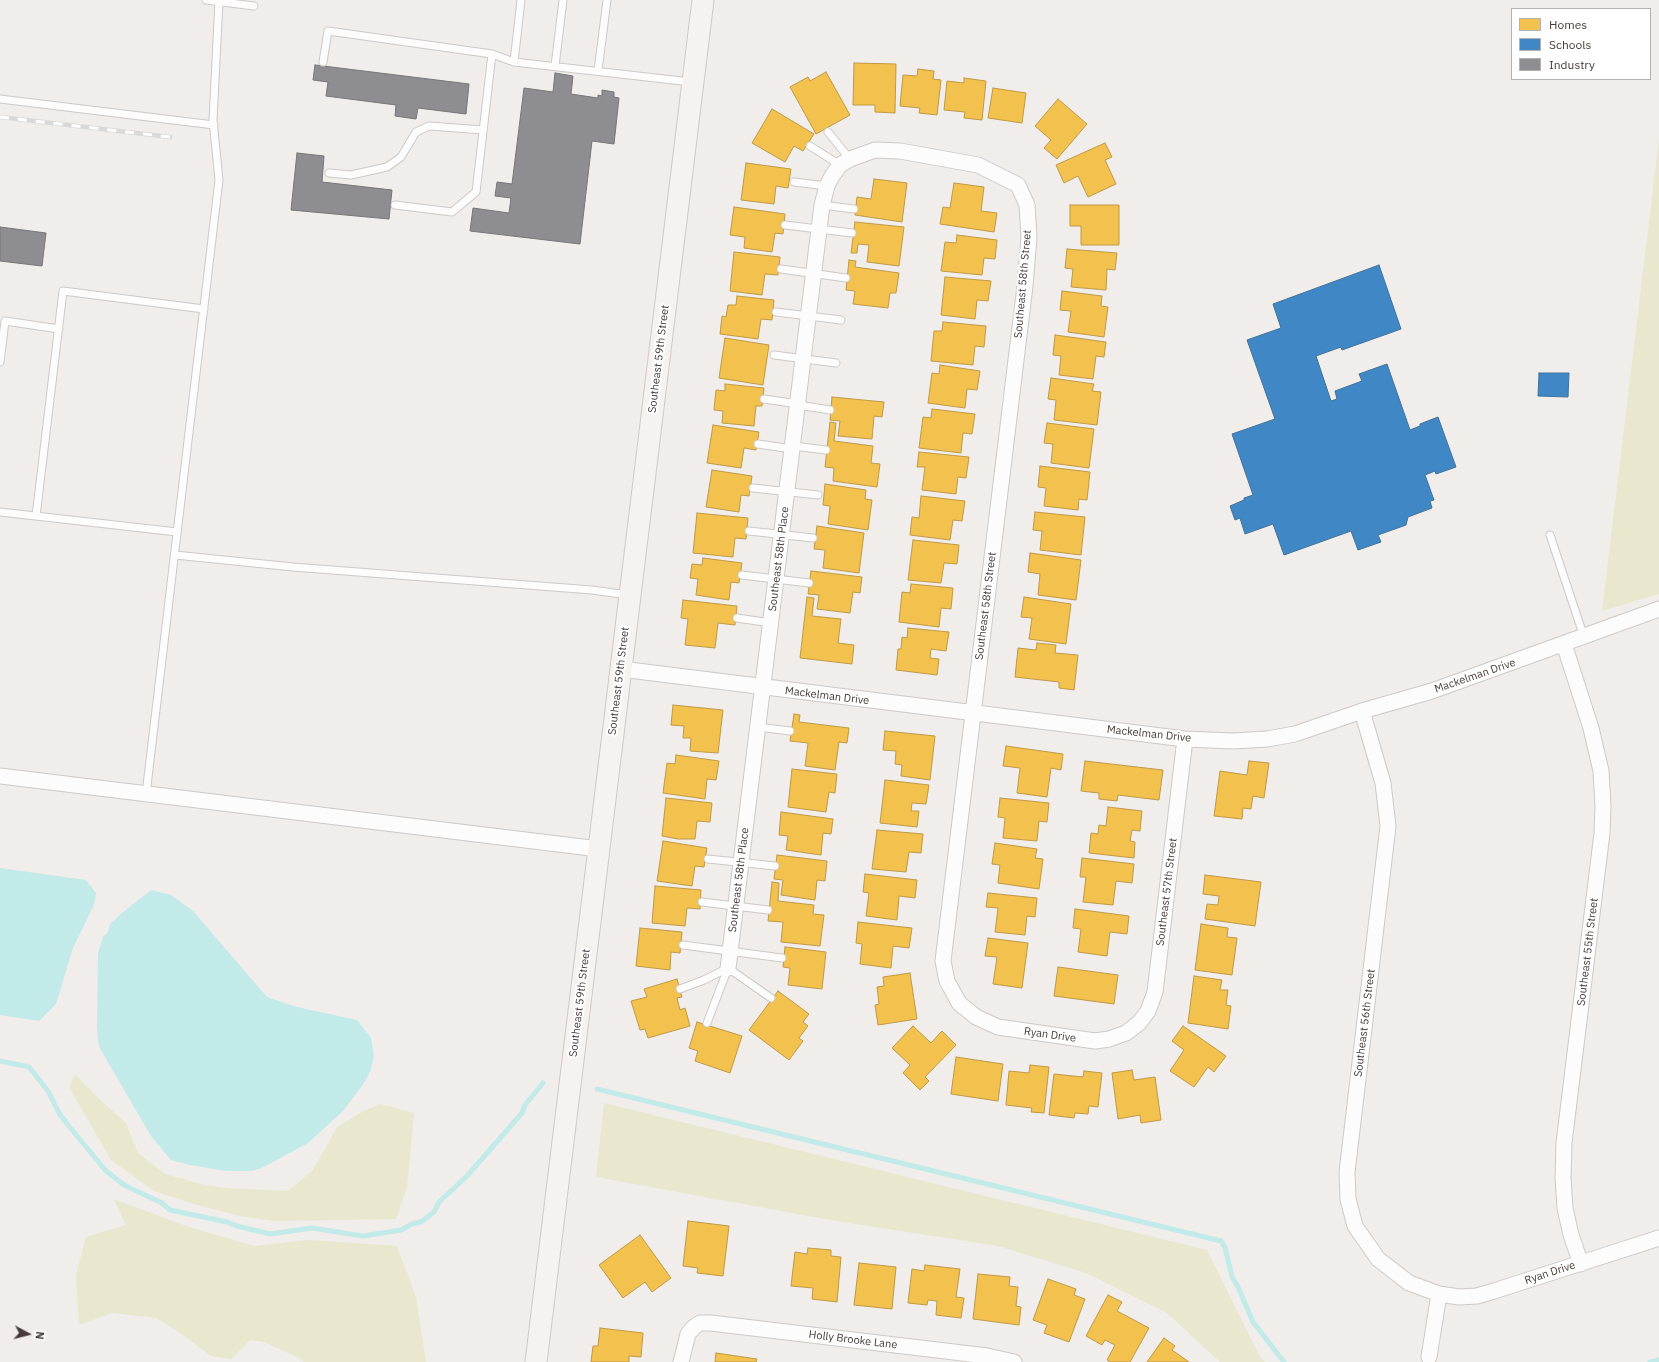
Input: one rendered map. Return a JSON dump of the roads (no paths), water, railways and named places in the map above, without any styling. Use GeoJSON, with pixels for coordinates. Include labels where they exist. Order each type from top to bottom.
{"type":"FeatureCollection","features":[{"type":"Feature","properties":{"kind":"main road","name":"Southeast 59th Street"},"geometry":{"type":"LineString","coordinates":[[536,1362],[703,0]]}},
{"type":"Feature","properties":{"kind":"street","name":"Southeast 58th Street"},"geometry":{"type":"LineString","coordinates":[[845,162],[875,150],[900,151],[978,164],[1018,185],[1027,205],[1029,237],[1027,258],[943,961],[947,981],[959,1003],[976,1017]]}},
{"type":"Feature","properties":{"kind":"street","name":"Southeast 58th Place"},"geometry":{"type":"LineString","coordinates":[[728,968],[822,205],[827,186],[845,162]]}},
{"type":"Feature","properties":{"kind":"street","name":"Mackelman Drive"},"geometry":{"type":"LineString","coordinates":[[621,669],[973,714],[1186,739],[1233,741],[1266,739],[1295,734],[1362,711],[1447,686],[1659,609]]}},
{"type":"Feature","properties":{"kind":"street","name":"Southeast 55th Street"},"geometry":{"type":"LineString","coordinates":[[1564,644],[1591,728],[1601,771],[1603,806],[1602,833],[1564,1143],[1563,1178],[1565,1208],[1571,1235],[1581,1264]]}},
{"type":"Feature","properties":{"kind":"street","name":"Southeast 56th Street"},"geometry":{"type":"LineString","coordinates":[[1362,711],[1383,783],[1388,826],[1348,1172],[1348,1199],[1355,1226],[1378,1259],[1409,1283],[1439,1294]]}},
{"type":"Feature","properties":{"kind":"street","name":"Southeast 57th Street"},"geometry":{"type":"LineString","coordinates":[[1126,1033],[1139,1023],[1148,1011],[1155,992],[1186,739]]}},
{"type":"Feature","properties":{"kind":"street"},"geometry":{"type":"LineString","coordinates":[[0,776],[599,849]]}},
{"type":"Feature","properties":{"kind":"street","name":"Ryan Drive"},"geometry":{"type":"LineString","coordinates":[[976,1017],[998,1027],[1095,1041],[1109,1039],[1126,1033]]}},
{"type":"Feature","properties":{"kind":"street","name":"Ryan Drive"},"geometry":{"type":"LineString","coordinates":[[1439,1294],[1459,1297],[1477,1296],[1659,1238]]}},
{"type":"Feature","properties":{"kind":"street"},"geometry":{"type":"LineString","coordinates":[[1429,1357],[1439,1294]]}},
{"type":"Feature","properties":{"kind":"street","name":"Holly Brooke Lane"},"geometry":{"type":"LineString","coordinates":[[681,1362],[685,1342],[694,1327],[700,1323],[711,1323],[987,1356],[1014,1362]]}},
{"type":"Feature","properties":{"kind":"lane"},"geometry":{"type":"LineString","coordinates":[[206,0],[254,6]]}},
{"type":"Feature","properties":{"kind":"lane"},"geometry":{"type":"LineString","coordinates":[[514,62],[521,0]]}},
{"type":"Feature","properties":{"kind":"lane"},"geometry":{"type":"LineString","coordinates":[[555,66],[563,0]]}},
{"type":"Feature","properties":{"kind":"lane"},"geometry":{"type":"LineString","coordinates":[[598,71],[607,0]]}},
{"type":"Feature","properties":{"kind":"lane"},"geometry":{"type":"LineString","coordinates":[[146,794],[219,180],[214,125],[219,2]]}},
{"type":"Feature","properties":{"kind":"lane"},"geometry":{"type":"LineString","coordinates":[[323,62],[328,31],[492,54],[514,62],[693,82]]}},
{"type":"Feature","properties":{"kind":"lane"},"geometry":{"type":"LineString","coordinates":[[395,205],[452,212],[476,192],[492,54]]}},
{"type":"Feature","properties":{"kind":"lane"},"geometry":{"type":"LineString","coordinates":[[0,99],[214,125]]}},
{"type":"Feature","properties":{"kind":"lane"},"geometry":{"type":"LineString","coordinates":[[329,173],[351,175],[386,167],[400,156],[416,132],[429,126],[483,130]]}},
{"type":"Feature","properties":{"kind":"lane"},"geometry":{"type":"LineString","coordinates":[[828,132],[845,162]]}},
{"type":"Feature","properties":{"kind":"lane"},"geometry":{"type":"LineString","coordinates":[[810,146],[845,162]]}},
{"type":"Feature","properties":{"kind":"lane"},"geometry":{"type":"LineString","coordinates":[[794,182],[827,186]]}},
{"type":"Feature","properties":{"kind":"lane"},"geometry":{"type":"LineString","coordinates":[[822,205],[854,209]]}},
{"type":"Feature","properties":{"kind":"lane"},"geometry":{"type":"LineString","coordinates":[[785,225],[852,233]]}},
{"type":"Feature","properties":{"kind":"lane"},"geometry":{"type":"LineString","coordinates":[[782,269],[846,278]]}},
{"type":"Feature","properties":{"kind":"lane"},"geometry":{"type":"LineString","coordinates":[[36,516],[63,292],[204,309]]}},
{"type":"Feature","properties":{"kind":"lane"},"geometry":{"type":"LineString","coordinates":[[776,312],[841,320]]}},
{"type":"Feature","properties":{"kind":"lane"},"geometry":{"type":"LineString","coordinates":[[0,362],[5,321],[59,329]]}},
{"type":"Feature","properties":{"kind":"lane"},"geometry":{"type":"LineString","coordinates":[[774,355],[836,363]]}},
{"type":"Feature","properties":{"kind":"lane"},"geometry":{"type":"LineString","coordinates":[[764,399],[830,410]]}},
{"type":"Feature","properties":{"kind":"lane"},"geometry":{"type":"LineString","coordinates":[[758,444],[826,450]]}},
{"type":"Feature","properties":{"kind":"lane"},"geometry":{"type":"LineString","coordinates":[[753,488],[818,495]]}},
{"type":"Feature","properties":{"kind":"lane"},"geometry":{"type":"LineString","coordinates":[[0,512],[177,532]]}},
{"type":"Feature","properties":{"kind":"lane"},"geometry":{"type":"LineString","coordinates":[[749,531],[813,538]]}},
{"type":"Feature","properties":{"kind":"lane"},"geometry":{"type":"LineString","coordinates":[[1550,535],[1584,637]]}},
{"type":"Feature","properties":{"kind":"lane"},"geometry":{"type":"LineString","coordinates":[[175,555],[293,567],[592,590],[630,595]]}},
{"type":"Feature","properties":{"kind":"lane"},"geometry":{"type":"LineString","coordinates":[[742,575],[809,583]]}},
{"type":"Feature","properties":{"kind":"lane"},"geometry":{"type":"LineString","coordinates":[[736,618],[771,622]]}},
{"type":"Feature","properties":{"kind":"lane"},"geometry":{"type":"LineString","coordinates":[[758,727],[790,731]]}},
{"type":"Feature","properties":{"kind":"lane"},"geometry":{"type":"LineString","coordinates":[[708,859],[775,866]]}},
{"type":"Feature","properties":{"kind":"lane"},"geometry":{"type":"LineString","coordinates":[[702,902],[768,910]]}},
{"type":"Feature","properties":{"kind":"lane"},"geometry":{"type":"LineString","coordinates":[[683,945],[782,958]]}},
{"type":"Feature","properties":{"kind":"lane"},"geometry":{"type":"LineString","coordinates":[[680,989],[704,980],[728,968]]}},
{"type":"Feature","properties":{"kind":"lane"},"geometry":{"type":"LineString","coordinates":[[728,968],[771,998]]}},
{"type":"Feature","properties":{"kind":"lane"},"geometry":{"type":"LineString","coordinates":[[707,1023],[728,968]]}},
{"type":"Feature","properties":{"kind":"water"},"geometry":{"type":"Polygon","coordinates":[[[0,868],[86,880],[96,893],[94,905],[73,948],[56,1004],[39,1021],[0,1015],[0,868]]]}},
{"type":"Feature","properties":{"kind":"water"},"geometry":{"type":"Polygon","coordinates":[[[151,890],[171,895],[193,911],[267,997],[297,1007],[357,1020],[371,1038],[374,1056],[371,1069],[366,1080],[344,1110],[308,1143],[262,1168],[251,1171],[226,1171],[171,1160],[151,1136],[99,1047],[97,1028],[98,953],[103,937],[108,932],[110,924],[151,890]]]}},
{"type":"Feature","properties":{"kind":"waterway"},"geometry":{"type":"LineString","coordinates":[[0,1061],[29,1067],[48,1091],[59,1113],[68,1125],[106,1171],[124,1185],[162,1203],[170,1210],[227,1222],[270,1234],[312,1228],[363,1236],[401,1230],[412,1224],[421,1222],[434,1212],[439,1202],[467,1176],[522,1113],[525,1105],[543,1083]]}},
{"type":"Feature","properties":{"kind":"waterway"},"geometry":{"type":"LineString","coordinates":[[597,1089],[1221,1241],[1225,1247],[1232,1277],[1238,1287],[1253,1322],[1284,1362]]}},
{"type":"Feature","properties":{"kind":"waterway"},"geometry":{"type":"LineString","coordinates":[[1650,1362],[1659,1360]]}},
{"type":"Feature","properties":{"kind":"railway"},"geometry":{"type":"LineString","coordinates":[[0,117],[170,137]]}}]}
